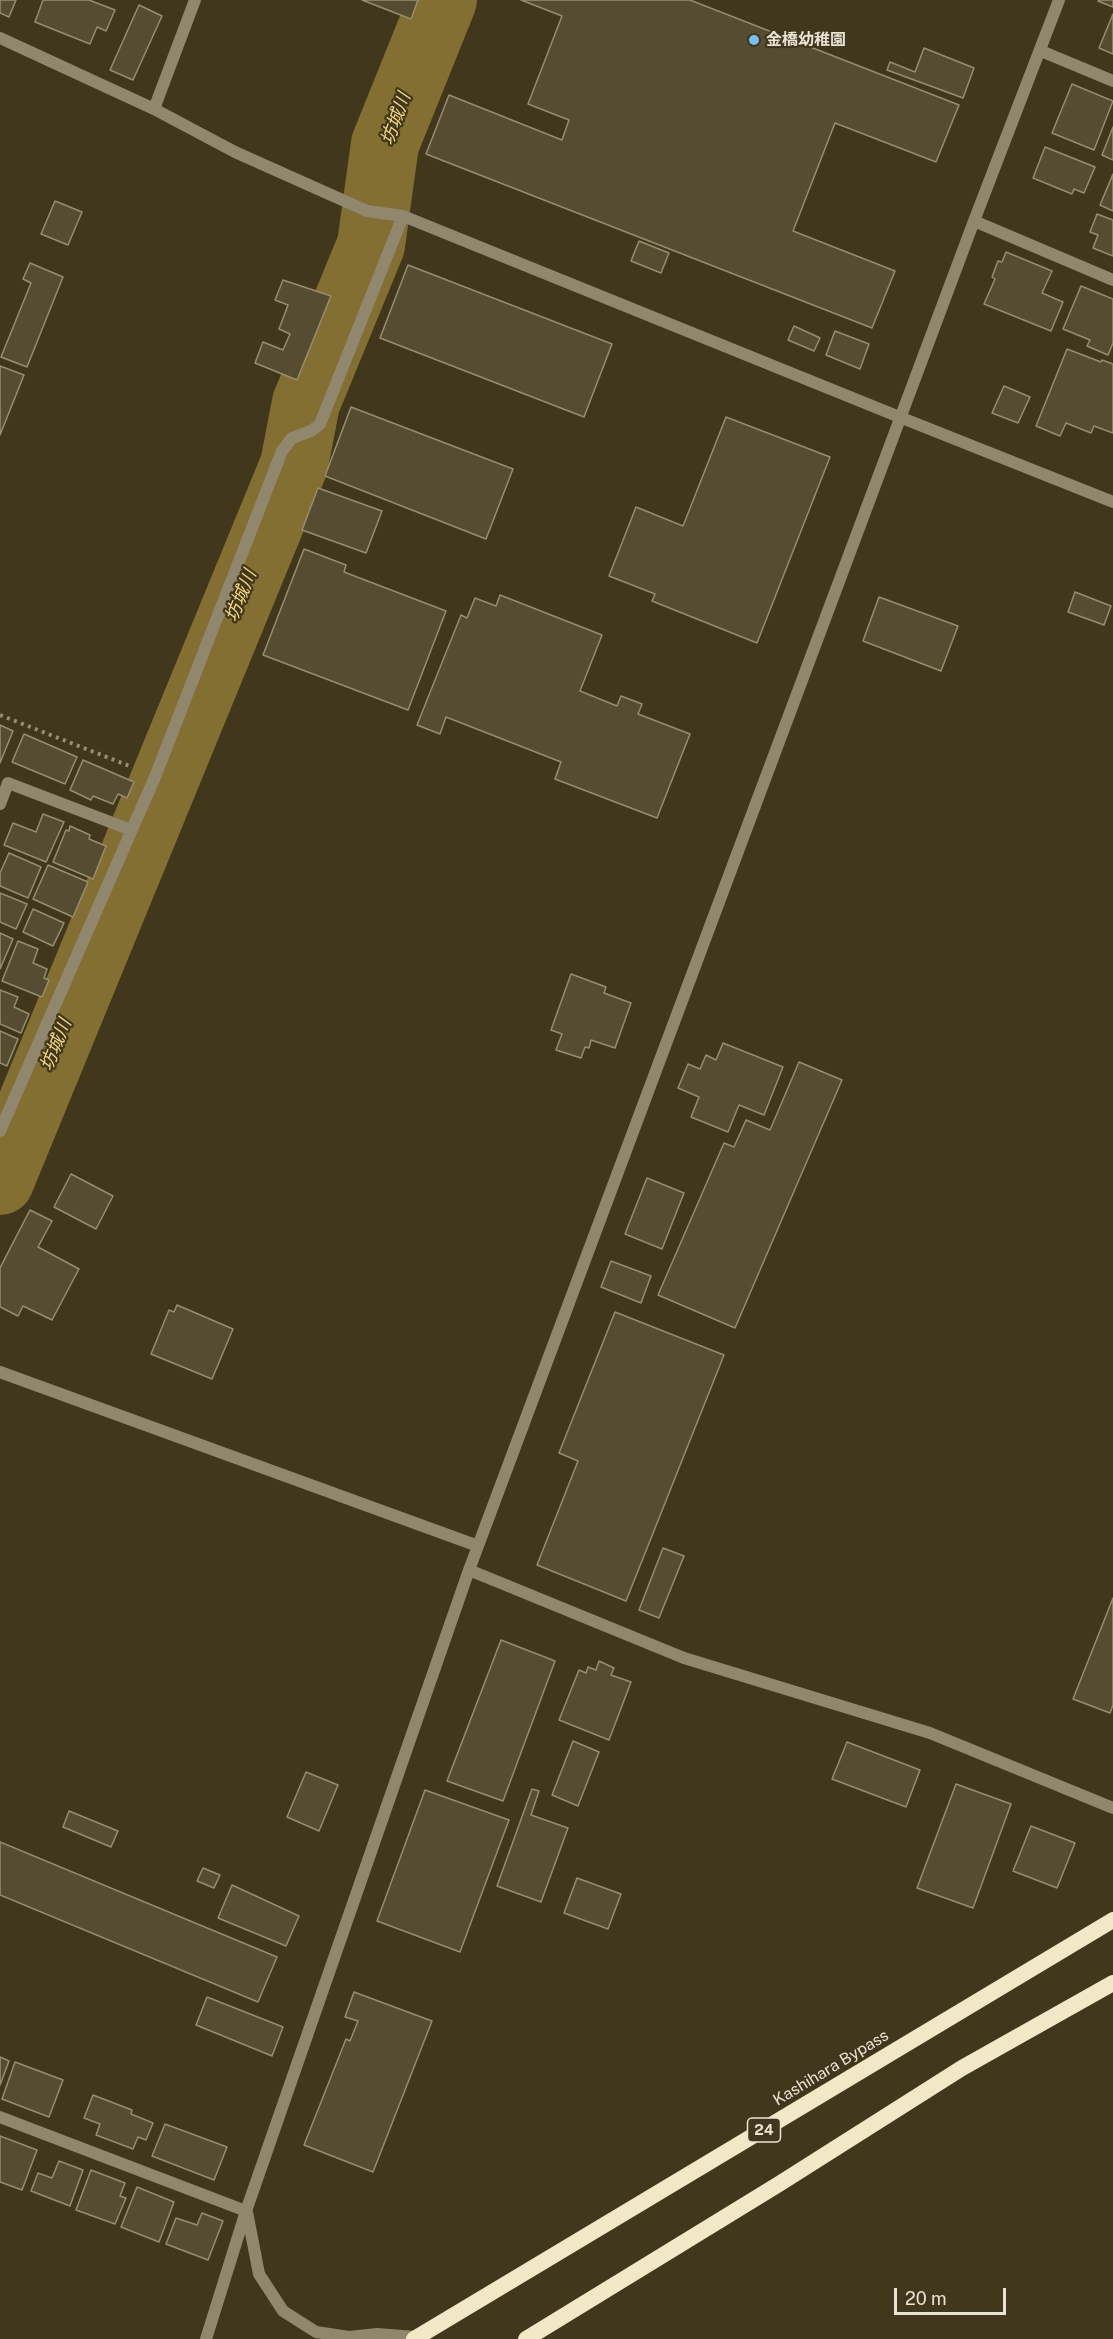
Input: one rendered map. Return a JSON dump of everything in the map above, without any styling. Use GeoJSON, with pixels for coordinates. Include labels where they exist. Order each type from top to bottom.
{"type":"FeatureCollection","features":[{"type":"Feature","properties":{"kind":"highway","name":"Kashihara Bypass"},"geometry":{"type":"LineString","coordinates":[[415,2338],[1113,1920]]}},
{"type":"Feature","properties":{"kind":"highway"},"geometry":{"type":"LineString","coordinates":[[526,2339],[779,2184],[962,2068],[1113,1983]]}},
{"type":"Feature","properties":{"kind":"street"},"geometry":{"type":"LineString","coordinates":[[154,109],[195,0]]}},
{"type":"Feature","properties":{"kind":"street"},"geometry":{"type":"LineString","coordinates":[[206,2339],[246,2211],[469,1570],[974,221],[1059,0]]}},
{"type":"Feature","properties":{"kind":"street"},"geometry":{"type":"LineString","coordinates":[[0,38],[154,109],[235,152],[367,211],[403,216],[1113,501]]}},
{"type":"Feature","properties":{"kind":"street"},"geometry":{"type":"LineString","coordinates":[[1041,51],[1113,81]]}},
{"type":"Feature","properties":{"kind":"street"},"geometry":{"type":"LineString","coordinates":[[0,1131],[154,777],[282,451],[292,438],[311,431],[320,424],[403,216]]}},
{"type":"Feature","properties":{"kind":"street"},"geometry":{"type":"LineString","coordinates":[[974,221],[1113,280]]}},
{"type":"Feature","properties":{"kind":"street"},"geometry":{"type":"LineString","coordinates":[[0,804],[8,783],[131,830]]}},
{"type":"Feature","properties":{"kind":"street"},"geometry":{"type":"LineString","coordinates":[[0,1372],[478,1546]]}},
{"type":"Feature","properties":{"kind":"street"},"geometry":{"type":"LineString","coordinates":[[469,1570],[684,1658],[930,1734],[1113,1808]]}},
{"type":"Feature","properties":{"kind":"street"},"geometry":{"type":"LineString","coordinates":[[0,2117],[246,2211]]}},
{"type":"Feature","properties":{"kind":"street"},"geometry":{"type":"LineString","coordinates":[[246,2211],[259,2274],[283,2311],[316,2332],[350,2337],[377,2334],[415,2338]]}},
{"type":"Feature","properties":{"kind":"path"},"geometry":{"type":"LineString","coordinates":[[0,715],[154,777]]}},
{"type":"Feature","properties":{"kind":"building"},"geometry":{"type":"Polygon","coordinates":[[[0,0],[16,0],[9,17],[0,13],[0,0]]]}},
{"type":"Feature","properties":{"kind":"building"},"geometry":{"type":"Polygon","coordinates":[[[43,0],[89,0],[115,10],[106,31],[97,27],[90,44],[35,22],[43,0]]]}},
{"type":"Feature","properties":{"kind":"building"},"geometry":{"type":"Polygon","coordinates":[[[362,0],[418,0],[411,19],[362,0]]]}},
{"type":"Feature","properties":{"kind":"building"},"geometry":{"type":"Polygon","coordinates":[[[521,0],[690,0],[959,105],[936,162],[835,123],[793,231],[895,271],[872,328],[426,154],[449,95],[562,140],[569,120],[528,104],[562,16],[521,0]]]}},
{"type":"Feature","properties":{"kind":"building"},"geometry":{"type":"Polygon","coordinates":[[[1113,0],[1113,7],[1098,1],[1113,0]]]}},
{"type":"Feature","properties":{"kind":"building"},"geometry":{"type":"Polygon","coordinates":[[[139,5],[162,16],[133,80],[110,70],[139,5]]]}},
{"type":"Feature","properties":{"kind":"building"},"geometry":{"type":"Polygon","coordinates":[[[1113,14],[1113,54],[1099,48],[1113,14]]]}},
{"type":"Feature","properties":{"kind":"building"},"geometry":{"type":"Polygon","coordinates":[[[924,48],[974,68],[963,98],[887,70],[890,62],[915,72],[924,48]]]}},
{"type":"Feature","properties":{"kind":"building"},"geometry":{"type":"Polygon","coordinates":[[[1072,84],[1113,101],[1094,150],[1052,133],[1072,84]]]}},
{"type":"Feature","properties":{"kind":"building"},"geometry":{"type":"Polygon","coordinates":[[[1113,127],[1113,160],[1102,155],[1113,127]]]}},
{"type":"Feature","properties":{"kind":"building"},"geometry":{"type":"Polygon","coordinates":[[[1045,147],[1095,167],[1084,193],[1074,189],[1072,194],[1033,178],[1045,147]]]}},
{"type":"Feature","properties":{"kind":"building"},"geometry":{"type":"Polygon","coordinates":[[[1113,174],[1113,211],[1100,205],[1113,174]]]}},
{"type":"Feature","properties":{"kind":"building"},"geometry":{"type":"Polygon","coordinates":[[[55,201],[82,212],[68,245],[41,234],[55,201]]]}},
{"type":"Feature","properties":{"kind":"building"},"geometry":{"type":"Polygon","coordinates":[[[1097,214],[1113,220],[1113,256],[1093,248],[1098,235],[1090,232],[1097,214]]]}},
{"type":"Feature","properties":{"kind":"building"},"geometry":{"type":"Polygon","coordinates":[[[639,241],[669,253],[661,273],[631,261],[639,241]]]}},
{"type":"Feature","properties":{"kind":"building"},"geometry":{"type":"Polygon","coordinates":[[[1006,252],[1052,271],[1042,293],[1063,302],[1051,331],[984,304],[995,279],[992,277],[998,261],[1002,262],[1006,252]]]}},
{"type":"Feature","properties":{"kind":"building"},"geometry":{"type":"Polygon","coordinates":[[[30,263],[63,277],[27,367],[1,357],[31,283],[23,279],[30,263]]]}},
{"type":"Feature","properties":{"kind":"building"},"geometry":{"type":"Polygon","coordinates":[[[408,265],[612,344],[584,417],[380,338],[408,265]]]}},
{"type":"Feature","properties":{"kind":"building"},"geometry":{"type":"Polygon","coordinates":[[[283,280],[331,296],[297,380],[255,363],[263,342],[283,350],[290,334],[279,329],[288,305],[275,300],[283,280]]]}},
{"type":"Feature","properties":{"kind":"building"},"geometry":{"type":"Polygon","coordinates":[[[1081,286],[1113,299],[1113,343],[1108,355],[1087,346],[1090,340],[1063,329],[1081,286]]]}},
{"type":"Feature","properties":{"kind":"building"},"geometry":{"type":"Polygon","coordinates":[[[794,326],[820,338],[814,351],[788,340],[794,326]]]}},
{"type":"Feature","properties":{"kind":"building"},"geometry":{"type":"Polygon","coordinates":[[[835,331],[869,344],[860,369],[826,355],[835,331]]]}},
{"type":"Feature","properties":{"kind":"building"},"geometry":{"type":"Polygon","coordinates":[[[1067,349],[1101,362],[1102,360],[1113,364],[1113,433],[1094,426],[1091,433],[1066,423],[1060,436],[1036,426],[1067,349]]]}},
{"type":"Feature","properties":{"kind":"building"},"geometry":{"type":"Polygon","coordinates":[[[0,366],[24,375],[0,435],[0,366]]]}},
{"type":"Feature","properties":{"kind":"building"},"geometry":{"type":"Polygon","coordinates":[[[1004,386],[1030,397],[1018,423],[992,413],[1004,386]]]}},
{"type":"Feature","properties":{"kind":"building"},"geometry":{"type":"Polygon","coordinates":[[[351,407],[513,469],[486,539],[325,476],[351,407]]]}},
{"type":"Feature","properties":{"kind":"building"},"geometry":{"type":"Polygon","coordinates":[[[726,417],[830,457],[757,643],[652,601],[655,594],[609,576],[636,507],[683,526],[726,417]]]}},
{"type":"Feature","properties":{"kind":"building"},"geometry":{"type":"Polygon","coordinates":[[[318,488],[382,511],[366,553],[302,530],[318,488]]]}},
{"type":"Feature","properties":{"kind":"building"},"geometry":{"type":"Polygon","coordinates":[[[304,549],[346,565],[344,572],[446,611],[408,710],[263,655],[304,549]]]}},
{"type":"Feature","properties":{"kind":"building"},"geometry":{"type":"Polygon","coordinates":[[[1075,592],[1111,606],[1104,625],[1068,612],[1075,592]]]}},
{"type":"Feature","properties":{"kind":"building"},"geometry":{"type":"Polygon","coordinates":[[[500,595],[602,635],[580,691],[617,706],[621,696],[642,704],[638,714],[690,734],[657,818],[555,779],[561,762],[446,717],[440,734],[417,725],[461,615],[467,618],[475,598],[496,606],[500,595]]]}},
{"type":"Feature","properties":{"kind":"building"},"geometry":{"type":"Polygon","coordinates":[[[879,597],[958,626],[941,671],[863,641],[879,597]]]}},
{"type":"Feature","properties":{"kind":"building"},"geometry":{"type":"Polygon","coordinates":[[[0,725],[13,731],[0,763],[0,725]]]}},
{"type":"Feature","properties":{"kind":"building"},"geometry":{"type":"Polygon","coordinates":[[[24,734],[77,757],[65,784],[12,762],[24,734]]]}},
{"type":"Feature","properties":{"kind":"building"},"geometry":{"type":"Polygon","coordinates":[[[83,760],[134,782],[127,798],[118,794],[113,804],[93,796],[91,800],[70,790],[83,760]]]}},
{"type":"Feature","properties":{"kind":"building"},"geometry":{"type":"Polygon","coordinates":[[[43,814],[64,822],[46,862],[4,845],[13,823],[36,832],[43,814]]]}},
{"type":"Feature","properties":{"kind":"building"},"geometry":{"type":"Polygon","coordinates":[[[70,826],[90,835],[89,839],[106,846],[93,879],[53,862],[66,830],[69,831],[70,826]]]}},
{"type":"Feature","properties":{"kind":"building"},"geometry":{"type":"Polygon","coordinates":[[[9,853],[41,867],[28,898],[0,886],[0,873],[9,853]]]}},
{"type":"Feature","properties":{"kind":"building"},"geometry":{"type":"Polygon","coordinates":[[[48,865],[88,882],[73,917],[33,899],[48,865]]]}},
{"type":"Feature","properties":{"kind":"building"},"geometry":{"type":"Polygon","coordinates":[[[0,893],[27,904],[16,929],[0,922],[0,893]]]}},
{"type":"Feature","properties":{"kind":"building"},"geometry":{"type":"Polygon","coordinates":[[[33,909],[64,923],[53,946],[23,932],[33,909]]]}},
{"type":"Feature","properties":{"kind":"building"},"geometry":{"type":"Polygon","coordinates":[[[0,933],[13,939],[0,969],[0,933]]]}},
{"type":"Feature","properties":{"kind":"building"},"geometry":{"type":"Polygon","coordinates":[[[18,941],[38,949],[33,963],[47,969],[44,978],[49,980],[42,997],[2,981],[18,941]]]}},
{"type":"Feature","properties":{"kind":"building"},"geometry":{"type":"Polygon","coordinates":[[[571,974],[606,987],[604,993],[631,1003],[615,1048],[591,1040],[589,1048],[585,1047],[581,1058],[556,1050],[562,1034],[551,1030],[571,974]]]}},
{"type":"Feature","properties":{"kind":"building"},"geometry":{"type":"Polygon","coordinates":[[[0,990],[18,997],[14,1007],[29,1014],[21,1033],[0,1024],[0,990]]]}},
{"type":"Feature","properties":{"kind":"building"},"geometry":{"type":"Polygon","coordinates":[[[0,1031],[18,1039],[7,1066],[0,1063],[0,1031]]]}},
{"type":"Feature","properties":{"kind":"building"},"geometry":{"type":"Polygon","coordinates":[[[723,1043],[783,1067],[764,1115],[739,1105],[728,1132],[691,1117],[699,1097],[678,1088],[688,1064],[700,1069],[706,1055],[716,1060],[723,1043]]]}},
{"type":"Feature","properties":{"kind":"building"},"geometry":{"type":"Polygon","coordinates":[[[799,1062],[842,1080],[735,1328],[658,1295],[724,1143],[734,1147],[746,1120],[770,1130],[799,1062]]]}},
{"type":"Feature","properties":{"kind":"building"},"geometry":{"type":"Polygon","coordinates":[[[71,1174],[113,1196],[96,1229],[54,1207],[71,1174]]]}},
{"type":"Feature","properties":{"kind":"building"},"geometry":{"type":"Polygon","coordinates":[[[647,1178],[684,1193],[662,1249],[625,1234],[647,1178]]]}},
{"type":"Feature","properties":{"kind":"building"},"geometry":{"type":"Polygon","coordinates":[[[30,1210],[52,1221],[38,1247],[79,1269],[52,1320],[23,1306],[18,1316],[0,1307],[0,1268],[30,1210]]]}},
{"type":"Feature","properties":{"kind":"building"},"geometry":{"type":"Polygon","coordinates":[[[611,1261],[651,1276],[641,1303],[601,1287],[611,1261]]]}},
{"type":"Feature","properties":{"kind":"building"},"geometry":{"type":"Polygon","coordinates":[[[177,1305],[233,1329],[212,1379],[151,1354],[169,1310],[174,1312],[177,1305]]]}},
{"type":"Feature","properties":{"kind":"building"},"geometry":{"type":"Polygon","coordinates":[[[615,1312],[724,1355],[626,1601],[537,1565],[578,1461],[559,1453],[615,1312]]]}},
{"type":"Feature","properties":{"kind":"building"},"geometry":{"type":"Polygon","coordinates":[[[663,1548],[684,1556],[659,1618],[639,1610],[663,1548]]]}},
{"type":"Feature","properties":{"kind":"building"},"geometry":{"type":"Polygon","coordinates":[[[1113,1598],[1113,1705],[1110,1713],[1073,1699],[1113,1598]]]}},
{"type":"Feature","properties":{"kind":"building"},"geometry":{"type":"Polygon","coordinates":[[[501,1640],[555,1661],[503,1801],[447,1781],[501,1640]]]}},
{"type":"Feature","properties":{"kind":"building"},"geometry":{"type":"Polygon","coordinates":[[[599,1661],[614,1668],[611,1675],[631,1682],[609,1740],[559,1720],[579,1670],[586,1673],[588,1667],[596,1670],[599,1661]]]}},
{"type":"Feature","properties":{"kind":"building"},"geometry":{"type":"Polygon","coordinates":[[[573,1741],[599,1752],[578,1806],[552,1795],[573,1741]]]}},
{"type":"Feature","properties":{"kind":"building"},"geometry":{"type":"Polygon","coordinates":[[[847,1742],[920,1770],[906,1807],[832,1779],[847,1742]]]}},
{"type":"Feature","properties":{"kind":"building"},"geometry":{"type":"Polygon","coordinates":[[[306,1772],[338,1785],[319,1831],[287,1817],[306,1772]]]}},
{"type":"Feature","properties":{"kind":"building"},"geometry":{"type":"Polygon","coordinates":[[[956,1784],[1011,1804],[973,1908],[917,1888],[956,1784]]]}},
{"type":"Feature","properties":{"kind":"building"},"geometry":{"type":"Polygon","coordinates":[[[532,1789],[539,1791],[531,1815],[568,1828],[541,1902],[497,1886],[532,1789]]]}},
{"type":"Feature","properties":{"kind":"building"},"geometry":{"type":"Polygon","coordinates":[[[425,1790],[509,1820],[460,1952],[377,1921],[425,1790]]]}},
{"type":"Feature","properties":{"kind":"building"},"geometry":{"type":"Polygon","coordinates":[[[69,1811],[118,1831],[111,1847],[63,1827],[69,1811]]]}},
{"type":"Feature","properties":{"kind":"building"},"geometry":{"type":"Polygon","coordinates":[[[1031,1826],[1075,1843],[1057,1888],[1013,1871],[1031,1826]]]}},
{"type":"Feature","properties":{"kind":"building"},"geometry":{"type":"Polygon","coordinates":[[[0,1842],[277,1957],[258,2002],[0,1895],[0,1842]]]}},
{"type":"Feature","properties":{"kind":"building"},"geometry":{"type":"Polygon","coordinates":[[[203,1868],[220,1875],[214,1888],[197,1881],[203,1868]]]}},
{"type":"Feature","properties":{"kind":"building"},"geometry":{"type":"Polygon","coordinates":[[[577,1878],[621,1894],[608,1929],[564,1913],[577,1878]]]}},
{"type":"Feature","properties":{"kind":"building"},"geometry":{"type":"Polygon","coordinates":[[[232,1885],[299,1916],[286,1946],[218,1918],[232,1885]]]}},
{"type":"Feature","properties":{"kind":"building"},"geometry":{"type":"Polygon","coordinates":[[[354,1992],[432,2021],[373,2172],[304,2145],[346,2039],[350,2041],[358,2021],[345,2017],[354,1992]]]}},
{"type":"Feature","properties":{"kind":"building"},"geometry":{"type":"Polygon","coordinates":[[[207,1997],[283,2027],[272,2056],[196,2025],[207,1997]]]}},
{"type":"Feature","properties":{"kind":"building"},"geometry":{"type":"Polygon","coordinates":[[[0,2057],[9,2061],[0,2085],[0,2057]]]}},
{"type":"Feature","properties":{"kind":"building"},"geometry":{"type":"Polygon","coordinates":[[[15,2062],[63,2080],[49,2117],[2,2099],[15,2062]]]}},
{"type":"Feature","properties":{"kind":"building"},"geometry":{"type":"Polygon","coordinates":[[[93,2095],[132,2110],[131,2114],[153,2123],[146,2140],[138,2137],[133,2149],[96,2135],[100,2124],[84,2118],[93,2095]]]}},
{"type":"Feature","properties":{"kind":"building"},"geometry":{"type":"Polygon","coordinates":[[[165,2124],[227,2147],[214,2180],[152,2156],[165,2124]]]}},
{"type":"Feature","properties":{"kind":"building"},"geometry":{"type":"Polygon","coordinates":[[[0,2136],[37,2150],[22,2190],[0,2182],[0,2136]]]}},
{"type":"Feature","properties":{"kind":"building"},"geometry":{"type":"Polygon","coordinates":[[[59,2161],[83,2170],[70,2206],[31,2191],[38,2173],[52,2178],[59,2161]]]}},
{"type":"Feature","properties":{"kind":"building"},"geometry":{"type":"Polygon","coordinates":[[[91,2170],[125,2183],[120,2196],[126,2198],[115,2224],[76,2210],[91,2170]]]}},
{"type":"Feature","properties":{"kind":"building"},"geometry":{"type":"Polygon","coordinates":[[[137,2187],[174,2202],[159,2242],[121,2227],[137,2187]]]}},
{"type":"Feature","properties":{"kind":"building"},"geometry":{"type":"Polygon","coordinates":[[[202,2213],[223,2221],[208,2260],[166,2244],[176,2218],[197,2225],[202,2213]]]}},
{"type":"Feature","properties":{"kind":"waterway","name":"坊城川"},"geometry":{"type":"LineString","coordinates":[[0,1181],[294,465],[306,403],[371,245],[385,144],[443,0]]}},
{"type":"Feature","properties":{"kind":"place","name":"金橋幼稚園"},"geometry":{"type":"Point","coordinates":[754,40]}}]}
